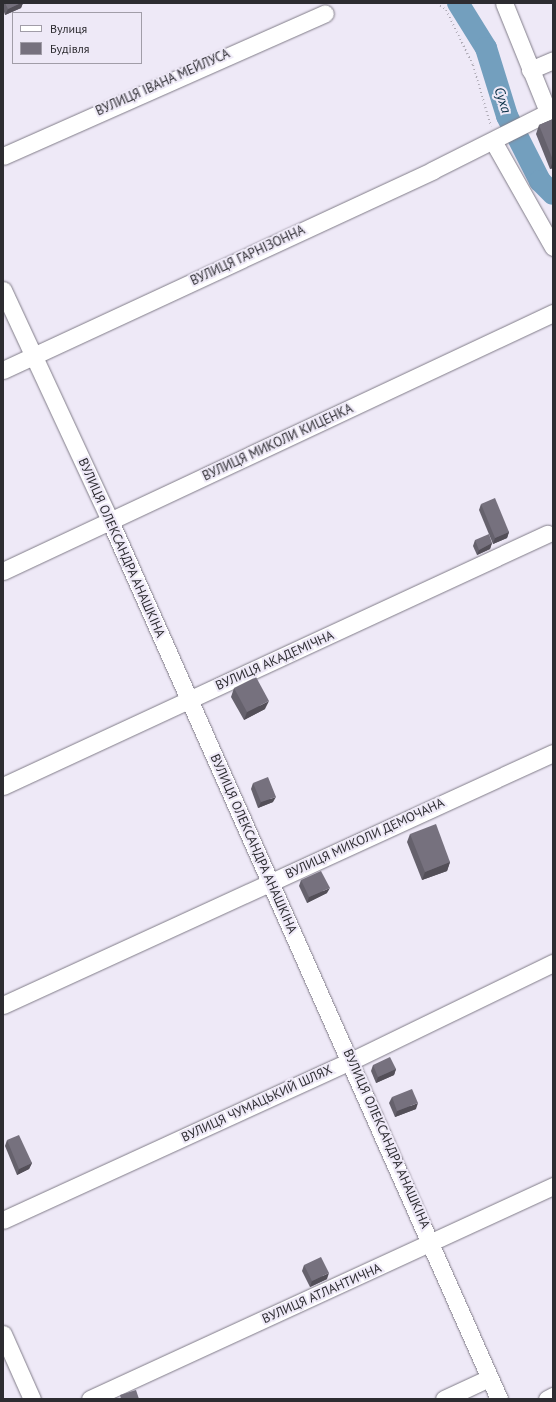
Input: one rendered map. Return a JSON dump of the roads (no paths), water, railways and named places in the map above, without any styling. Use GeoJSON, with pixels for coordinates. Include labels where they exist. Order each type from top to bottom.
{"type":"FeatureCollection","features":[{"type":"Feature","properties":{"kind":"street"},"geometry":{"type":"LineString","coordinates":[[504,3],[530,70],[550,111]]}},
{"type":"Feature","properties":{"kind":"street","name":"ВУЛИЦЯ ІВАНА МЕЙЛУСА"},"geometry":{"type":"LineString","coordinates":[[3,156],[325,13]]}},
{"type":"Feature","properties":{"kind":"street"},"geometry":{"type":"LineString","coordinates":[[530,70],[553,60]]}},
{"type":"Feature","properties":{"kind":"street","name":"ВУЛИЦЯ ГАРНІЗОННА"},"geometry":{"type":"LineString","coordinates":[[3,370],[493,141],[550,111]]}},
{"type":"Feature","properties":{"kind":"street"},"geometry":{"type":"LineString","coordinates":[[493,141],[553,247]]}},
{"type":"Feature","properties":{"kind":"street","name":"ВУЛИЦЯ ОЛЕКСАНДРА АНАШКІНА"},"geometry":{"type":"LineString","coordinates":[[3,290],[110,521],[270,883],[433,1244],[499,1399]]}},
{"type":"Feature","properties":{"kind":"street","name":"ВУЛИЦЯ МИКОЛИ КИЦЕНКА"},"geometry":{"type":"LineString","coordinates":[[3,571],[553,313]]}},
{"type":"Feature","properties":{"kind":"street","name":"ВУЛИЦЯ АКАДЕМІЧНА"},"geometry":{"type":"LineString","coordinates":[[3,786],[547,534]]}},
{"type":"Feature","properties":{"kind":"street","name":"ВУЛИЦЯ МИКОЛИ ДЕМОЧАНА"},"geometry":{"type":"LineString","coordinates":[[3,1005],[551,756]]}},
{"type":"Feature","properties":{"kind":"street","name":"ВУЛИЦЯ ЧУМАЦЬКИЙ ШЛЯХ"},"geometry":{"type":"LineString","coordinates":[[3,1220],[351,1061],[553,963]]}},
{"type":"Feature","properties":{"kind":"street","name":"ВУЛИЦЯ АТЛАНТИЧНА"},"geometry":{"type":"LineString","coordinates":[[90,1399],[433,1244],[553,1186]]}},
{"type":"Feature","properties":{"kind":"street"},"geometry":{"type":"LineString","coordinates":[[3,1334],[32,1399]]}},
{"type":"Feature","properties":{"kind":"street"},"geometry":{"type":"LineString","coordinates":[[444,1399],[489,1378]]}},
{"type":"Feature","properties":{"kind":"street"},"geometry":{"type":"LineString","coordinates":[[547,1399],[553,1396]]}},
{"type":"Feature","properties":{"kind":"waterway","name":"Суха"},"geometry":{"type":"LineString","coordinates":[[458,3],[486,48],[507,116],[540,181],[553,194]]}}]}
